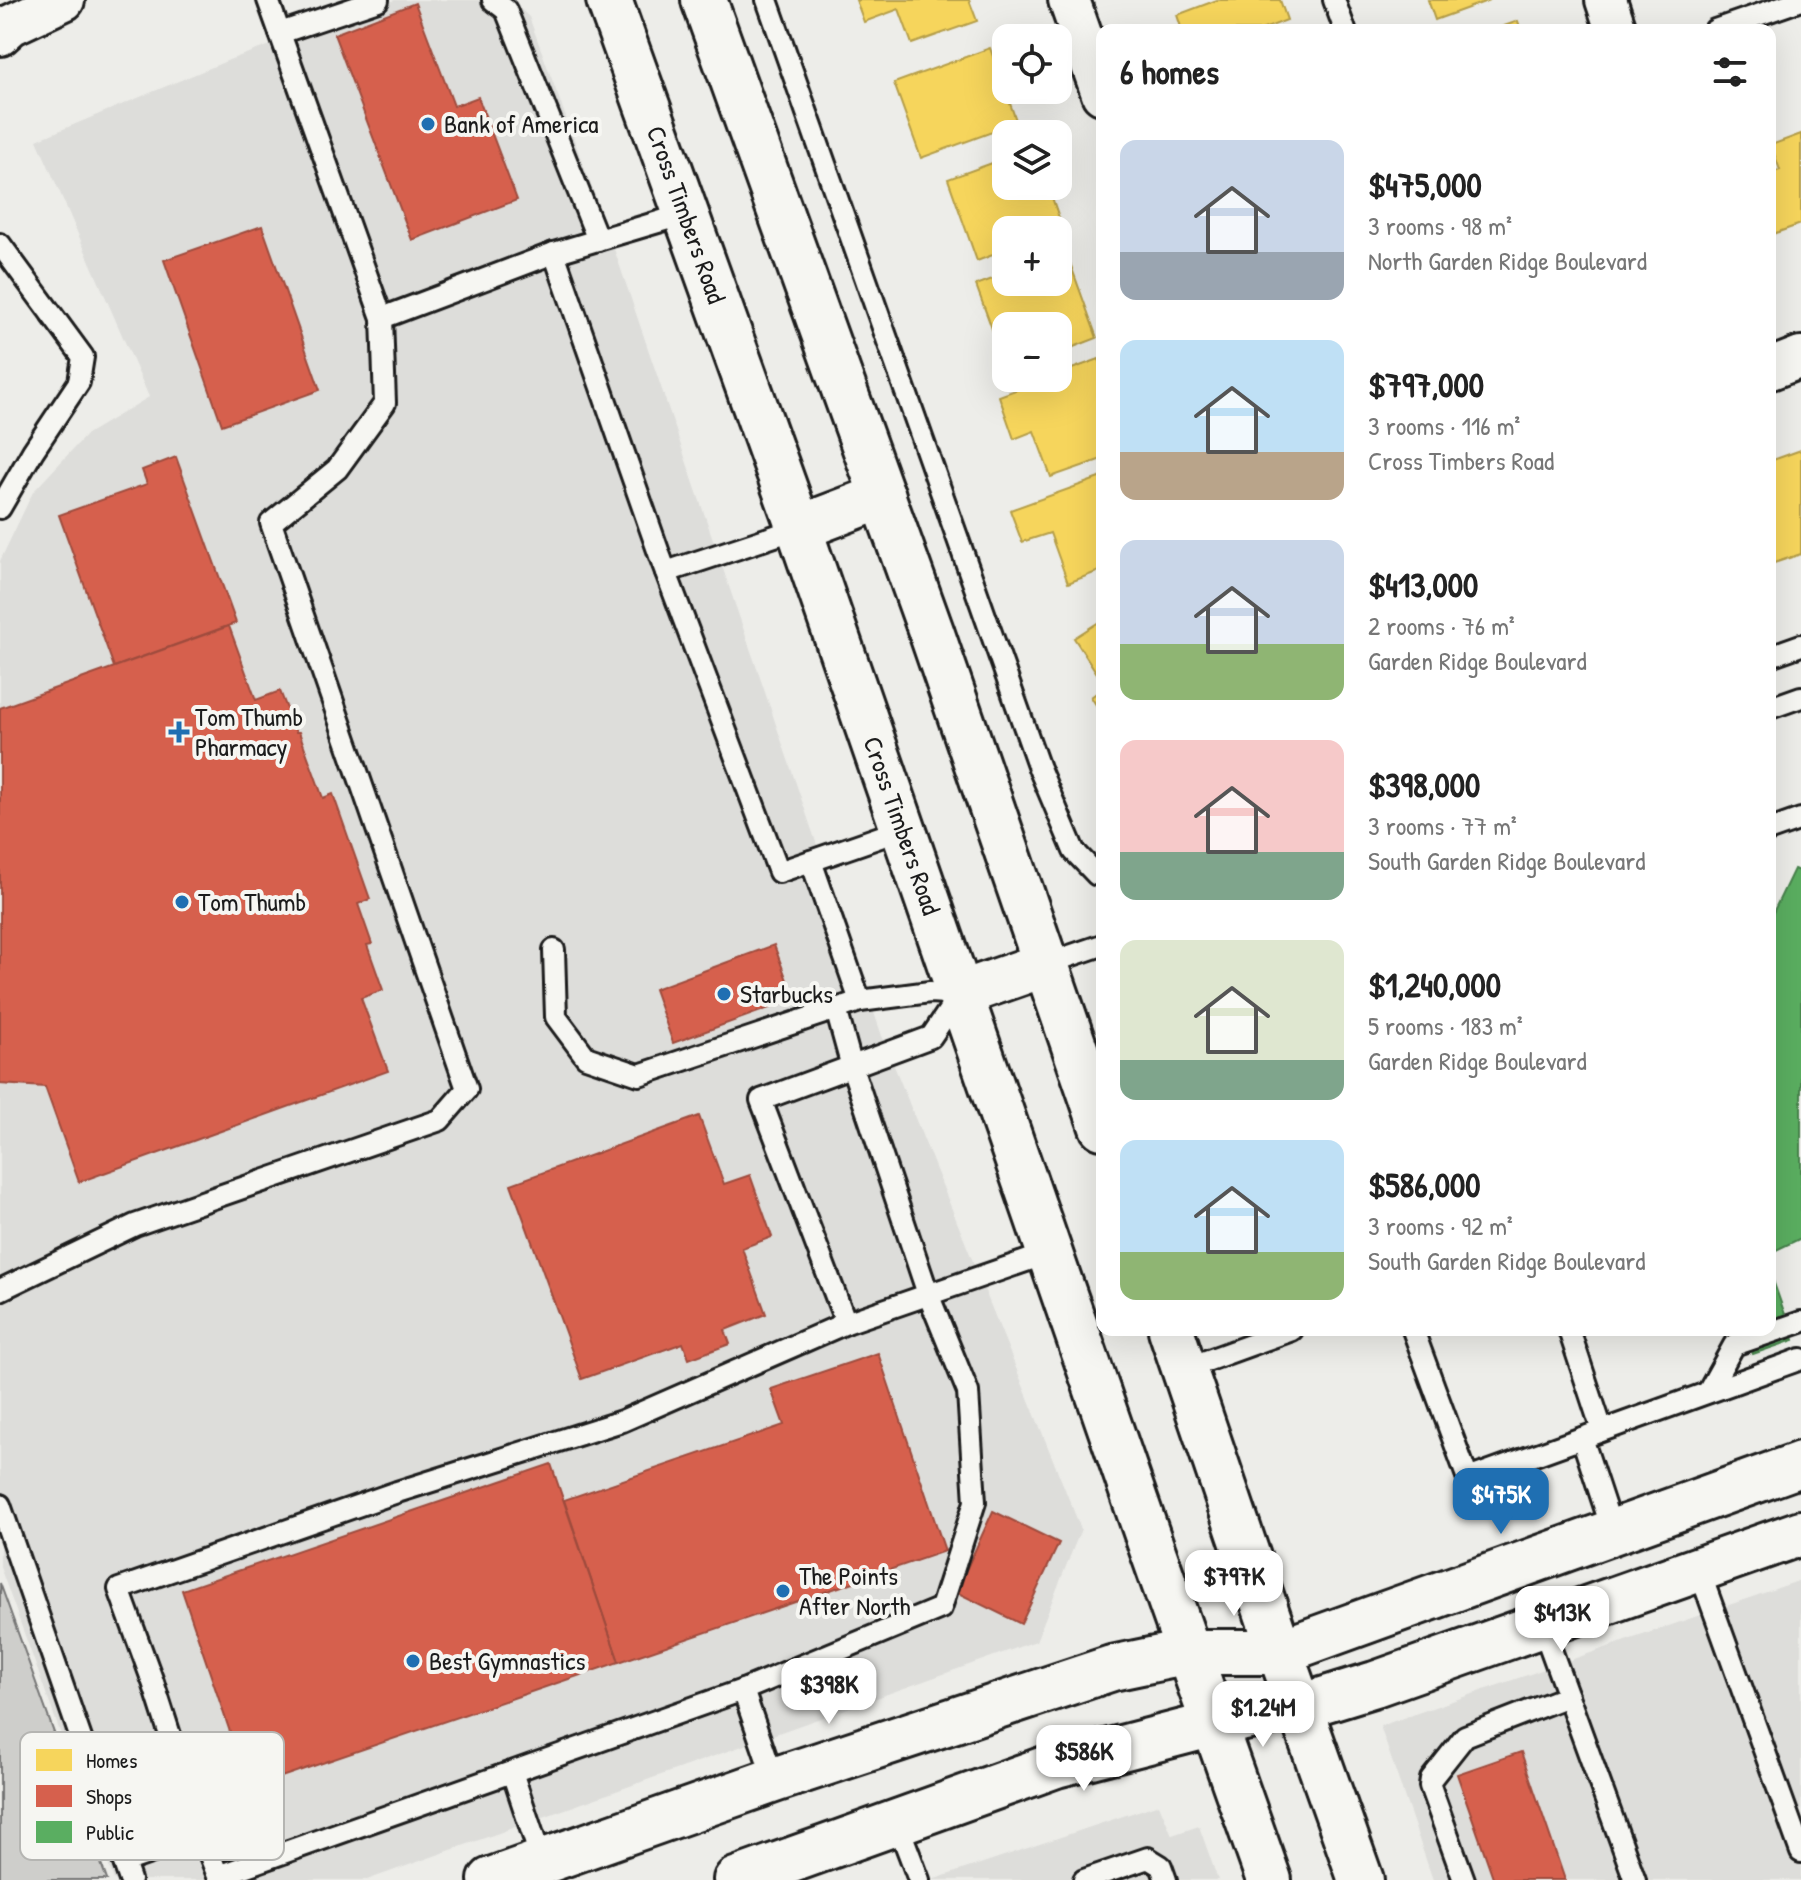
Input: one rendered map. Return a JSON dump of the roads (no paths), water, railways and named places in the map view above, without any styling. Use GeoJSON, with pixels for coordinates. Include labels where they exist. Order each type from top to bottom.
{"type":"FeatureCollection","features":[{"type":"Feature","properties":{"kind":"main road","name":"Cross Timbers Road"},"geometry":{"type":"LineString","coordinates":[[609,0],[799,528],[1269,1880]]}},
{"type":"Feature","properties":{"kind":"main road"},"geometry":{"type":"LineString","coordinates":[[704,0],[883,496],[1096,1110]]}},
{"type":"Feature","properties":{"kind":"main road"},"geometry":{"type":"LineString","coordinates":[[799,528],[883,496]]}},
{"type":"Feature","properties":{"kind":"main road"},"geometry":{"type":"LineString","coordinates":[[960,994],[1046,964]]}},
{"type":"Feature","properties":{"kind":"main road"},"geometry":{"type":"LineString","coordinates":[[1177,1350],[1361,1880]]}},
{"type":"Feature","properties":{"kind":"main road"},"geometry":{"type":"LineString","coordinates":[[491,1880],[774,1780],[1112,1668],[1189,1652],[1280,1652],[1801,1464]]}},
{"type":"Feature","properties":{"kind":"main road"},"geometry":{"type":"LineString","coordinates":[[736,1880],[1056,1765],[1214,1724],[1300,1707],[1375,1684],[1801,1533]]}},
{"type":"Feature","properties":{"kind":"street"},"geometry":{"type":"LineString","coordinates":[[5,24],[64,0]]}},
{"type":"Feature","properties":{"kind":"street"},"geometry":{"type":"LineString","coordinates":[[1069,0],[1096,77]]}},
{"type":"Feature","properties":{"kind":"street"},"geometry":{"type":"LineString","coordinates":[[1606,0],[1614,24]]}},
{"type":"Feature","properties":{"kind":"street"},"geometry":{"type":"LineString","coordinates":[[1776,367],[1801,357]]}},
{"type":"Feature","properties":{"kind":"lane"},"geometry":{"type":"LineString","coordinates":[[0,1290],[135,1225],[440,1120],[467,1089],[271,523],[337,469],[385,403],[382,318],[268,0]]}},
{"type":"Feature","properties":{"kind":"lane"},"geometry":{"type":"LineString","coordinates":[[280,33],[378,0]]}},
{"type":"Feature","properties":{"kind":"lane"},"geometry":{"type":"LineString","coordinates":[[493,0],[506,10],[598,240]]}},
{"type":"Feature","properties":{"kind":"lane"},"geometry":{"type":"LineString","coordinates":[[767,0],[1039,768],[1074,851],[1096,874]]}},
{"type":"Feature","properties":{"kind":"lane"},"geometry":{"type":"LineString","coordinates":[[1334,0],[1343,24]]}},
{"type":"Feature","properties":{"kind":"lane"},"geometry":{"type":"LineString","coordinates":[[1732,24],[1801,0]]}},
{"type":"Feature","properties":{"kind":"lane"},"geometry":{"type":"LineString","coordinates":[[382,318],[554,253],[685,214]]}},
{"type":"Feature","properties":{"kind":"lane"},"geometry":{"type":"LineString","coordinates":[[0,244],[83,357],[79,382],[0,508]]}},
{"type":"Feature","properties":{"kind":"lane"},"geometry":{"type":"LineString","coordinates":[[554,253],[666,572],[779,872],[903,829]]}},
{"type":"Feature","properties":{"kind":"lane"},"geometry":{"type":"LineString","coordinates":[[666,572],[799,528]]}},
{"type":"Feature","properties":{"kind":"lane"},"geometry":{"type":"LineString","coordinates":[[1776,654],[1801,645]]}},
{"type":"Feature","properties":{"kind":"lane"},"geometry":{"type":"LineString","coordinates":[[1776,706],[1801,697]]}},
{"type":"Feature","properties":{"kind":"lane"},"geometry":{"type":"LineString","coordinates":[[1776,828],[1801,819]]}},
{"type":"Feature","properties":{"kind":"lane"},"geometry":{"type":"LineString","coordinates":[[811,861],[860,1001]]}},
{"type":"Feature","properties":{"kind":"lane"},"geometry":{"type":"LineString","coordinates":[[1046,964],[1096,947]]}},
{"type":"Feature","properties":{"kind":"lane"},"geometry":{"type":"LineString","coordinates":[[554,950],[556,1017],[586,1057],[639,1075],[860,1001],[930,992],[960,994]]}},
{"type":"Feature","properties":{"kind":"lane"},"geometry":{"type":"LineString","coordinates":[[846,1323],[761,1100],[931,1037],[960,994]]}},
{"type":"Feature","properties":{"kind":"lane"},"geometry":{"type":"LineString","coordinates":[[284,1853],[743,1690],[941,1608],[975,1502],[968,1392],[928,1294],[852,1067],[836,1009]]}},
{"type":"Feature","properties":{"kind":"lane"},"geometry":{"type":"LineString","coordinates":[[169,1732],[119,1589],[397,1492],[622,1421],[846,1323],[1049,1253]]}},
{"type":"Feature","properties":{"kind":"lane"},"geometry":{"type":"LineString","coordinates":[[1776,1331],[1801,1322]]}},
{"type":"Feature","properties":{"kind":"lane"},"geometry":{"type":"LineString","coordinates":[[1177,1350],[1258,1336]]}},
{"type":"Feature","properties":{"kind":"lane"},"geometry":{"type":"LineString","coordinates":[[1415,1336],[1468,1479],[1801,1359]]}},
{"type":"Feature","properties":{"kind":"lane"},"geometry":{"type":"LineString","coordinates":[[1571,1336],[1602,1430]]}},
{"type":"Feature","properties":{"kind":"lane"},"geometry":{"type":"LineString","coordinates":[[1708,1392],[1734,1345],[1760,1336]]}},
{"type":"Feature","properties":{"kind":"lane"},"geometry":{"type":"LineString","coordinates":[[1582,1438],[1613,1532]]}},
{"type":"Feature","properties":{"kind":"lane"},"geometry":{"type":"LineString","coordinates":[[0,1505],[79,1732]]}},
{"type":"Feature","properties":{"kind":"lane"},"geometry":{"type":"LineString","coordinates":[[1699,1570],[1801,1852]]}},
{"type":"Feature","properties":{"kind":"lane"},"geometry":{"type":"LineString","coordinates":[[1542,1625],[1635,1880]]}},
{"type":"Feature","properties":{"kind":"lane"},"geometry":{"type":"LineString","coordinates":[[743,1690],[774,1780]]}},
{"type":"Feature","properties":{"kind":"lane"},"geometry":{"type":"LineString","coordinates":[[1464,1880],[1430,1786],[1431,1779],[1465,1736],[1568,1696]]}},
{"type":"Feature","properties":{"kind":"lane"},"geometry":{"type":"LineString","coordinates":[[512,1772],[542,1862]]}},
{"type":"Feature","properties":{"kind":"lane"},"geometry":{"type":"LineString","coordinates":[[897,1822],[919,1880]]}},
{"type":"Feature","properties":{"kind":"lane"},"geometry":{"type":"LineString","coordinates":[[1084,1880],[1148,1858],[1161,1866],[1166,1880]]}},
{"type":"Feature","properties":{"kind":"lane"},"geometry":{"type":"LineString","coordinates":[[127,1871],[150,1860]]}},
{"type":"Feature","properties":{"kind":"lane"},"geometry":{"type":"LineString","coordinates":[[212,1860],[218,1876],[263,1860]]}},
{"type":"Feature","properties":{"kind":"place","name":"Bank of America"},"geometry":{"type":"Point","coordinates":[428,124]}},
{"type":"Feature","properties":{"kind":"place","name":"Tom Thumb Pharmacy"},"geometry":{"type":"Point","coordinates":[179,732]}},
{"type":"Feature","properties":{"kind":"place","name":"Tom Thumb"},"geometry":{"type":"Point","coordinates":[182,902]}},
{"type":"Feature","properties":{"kind":"place","name":"Starbucks"},"geometry":{"type":"Point","coordinates":[724,994]}},
{"type":"Feature","properties":{"kind":"place","name":"The Points After North"},"geometry":{"type":"Point","coordinates":[783,1591]}},
{"type":"Feature","properties":{"kind":"place","name":"Best Gymnastics"},"geometry":{"type":"Point","coordinates":[413,1661]}}]}
